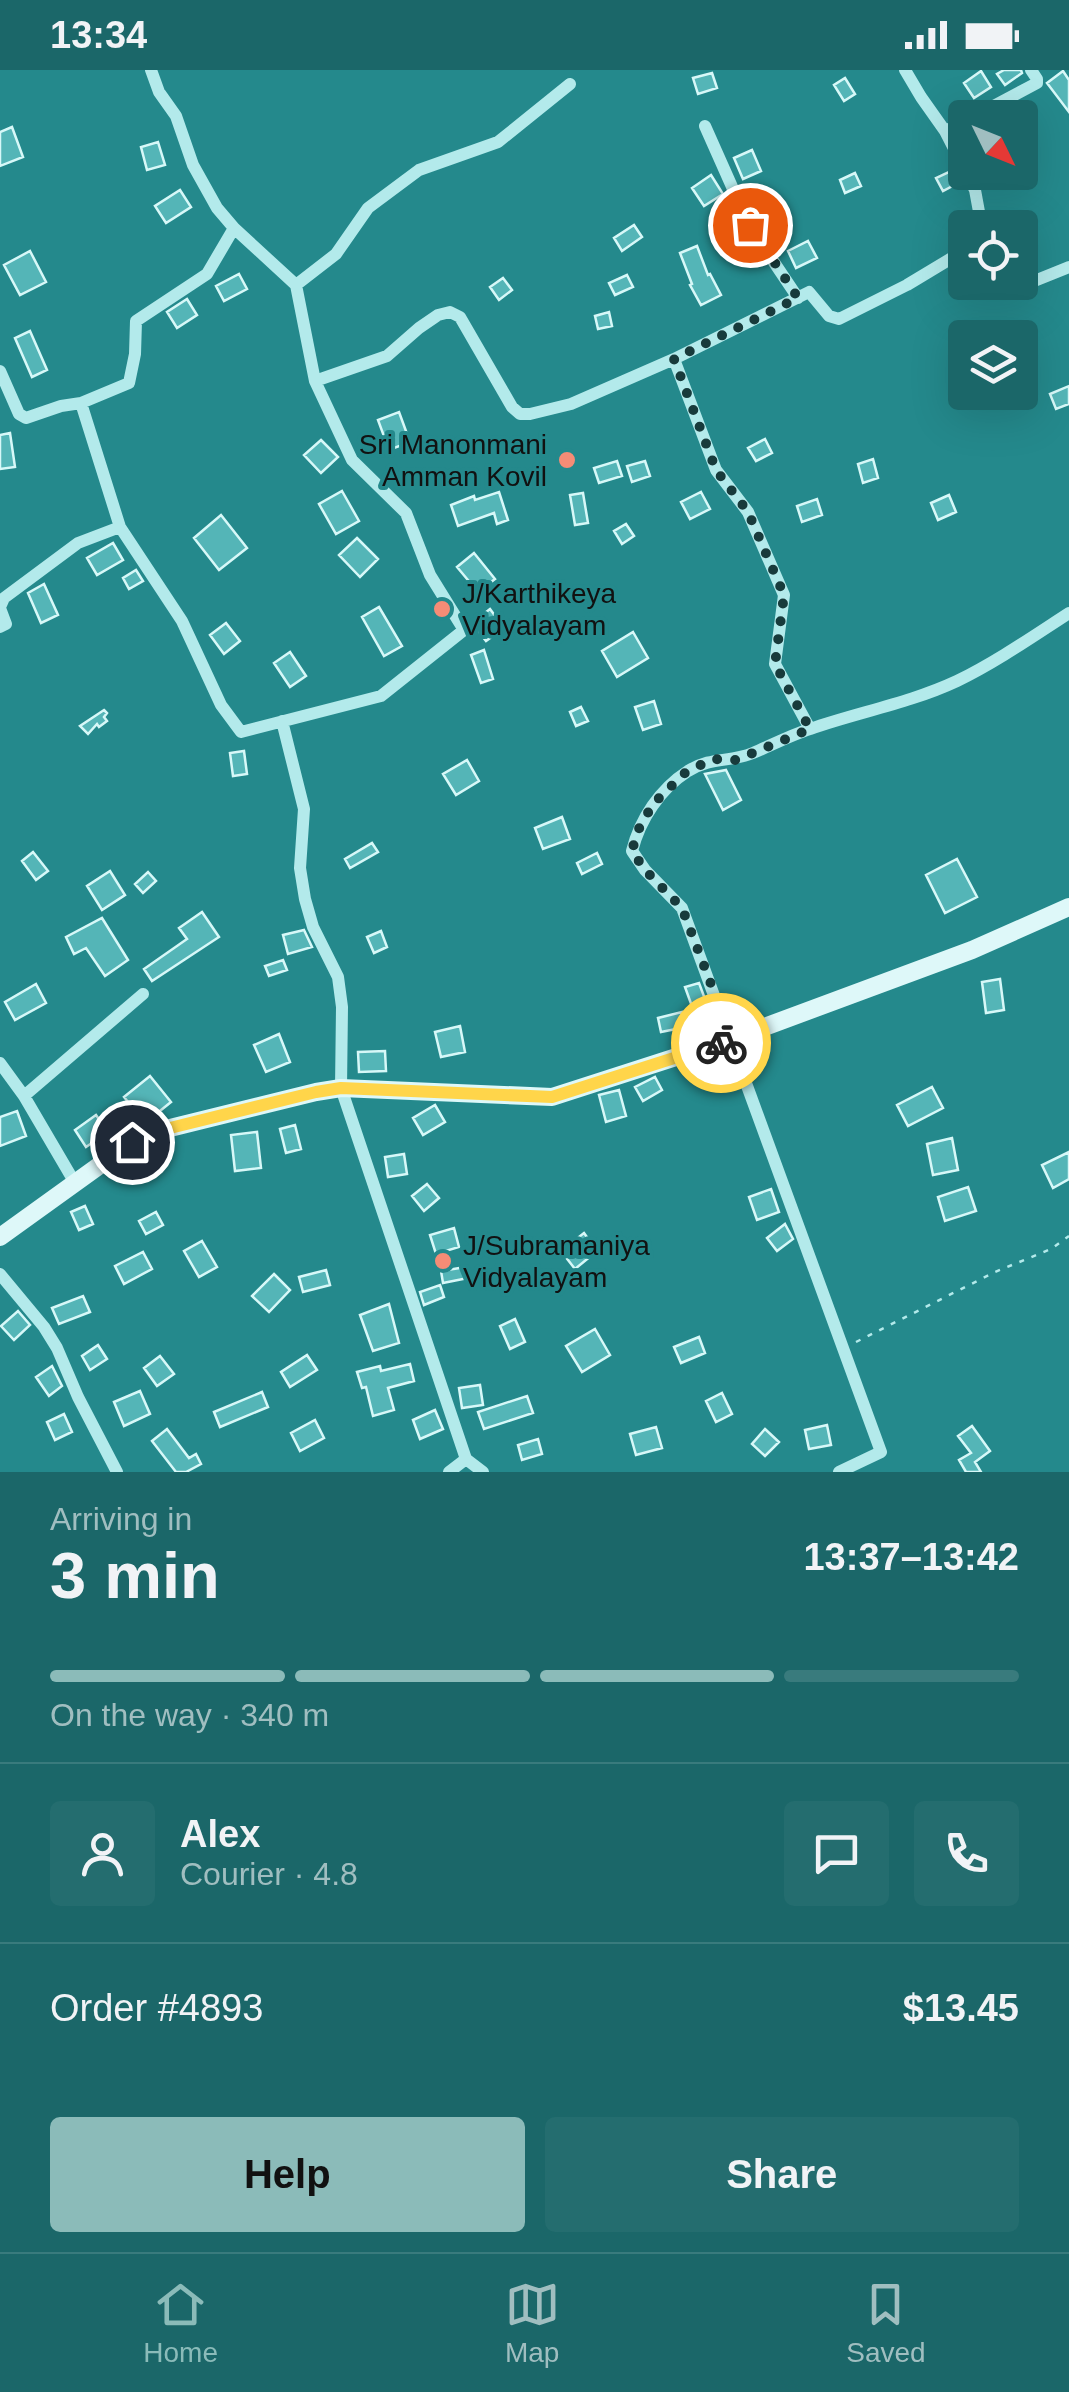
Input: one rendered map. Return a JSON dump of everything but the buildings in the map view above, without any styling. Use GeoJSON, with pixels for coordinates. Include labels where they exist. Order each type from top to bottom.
{"type":"FeatureCollection","features":[{"type":"Feature","properties":{"kind":"street"},"geometry":{"type":"LineString","coordinates":[[81,403],[120,526],[182,621],[221,705],[241,732],[381,696],[464,630],[430,574],[406,513],[352,460],[315,381],[296,286],[217,208],[193,165],[176,116],[159,92],[151,70]]}},
{"type":"Feature","properties":{"kind":"street"},"geometry":{"type":"LineString","coordinates":[[905,70],[948,137]]}},
{"type":"Feature","properties":{"kind":"street"},"geometry":{"type":"LineString","coordinates":[[1005,100],[1037,84],[1031,70]]}},
{"type":"Feature","properties":{"kind":"street"},"geometry":{"type":"LineString","coordinates":[[296,286],[336,254],[368,208],[406,179],[420,170],[498,142],[570,84]]}},
{"type":"Feature","properties":{"kind":"street"},"geometry":{"type":"LineString","coordinates":[[705,126],[750,225],[798,298]]}},
{"type":"Feature","properties":{"kind":"street"},"geometry":{"type":"LineString","coordinates":[[0,371],[19,414],[26,418],[81,403],[129,383],[136,321],[206,274],[234,228]]}},
{"type":"Feature","properties":{"kind":"street"},"geometry":{"type":"LineString","coordinates":[[315,381],[387,356],[419,328],[450,312],[460,317],[512,407],[520,414],[530,414],[570,404],[674,359],[809,292],[829,316],[839,318],[948,260]]}},
{"type":"Feature","properties":{"kind":"street"},"geometry":{"type":"LineString","coordinates":[[1038,280],[1069,268]]}},
{"type":"Feature","properties":{"kind":"street"},"geometry":{"type":"LineString","coordinates":[[674,359],[716,470],[748,512],[784,595],[775,664],[810,729]]}},
{"type":"Feature","properties":{"kind":"street"},"geometry":{"type":"LineString","coordinates":[[0,627],[6,624],[0,607],[4,598],[78,543],[120,526]]}},
{"type":"Feature","properties":{"kind":"street"},"geometry":{"type":"LineString","coordinates":[[839,1472],[881,1452],[682,908],[632,851],[637,832],[653,804],[685,773],[712,759],[736,760],[810,729],[869,713],[954,682],[1012,651],[1069,613]]}},
{"type":"Feature","properties":{"kind":"street"},"geometry":{"type":"LineString","coordinates":[[282,721],[304,808],[300,868],[305,899],[313,927],[338,976],[342,1007],[341,1088],[466,1459],[483,1472]]}},
{"type":"Feature","properties":{"kind":"street"},"geometry":{"type":"LineString","coordinates":[[0,1237],[132,1142],[166,1129],[341,1088],[552,1097],[732,1039],[972,950],[1069,907]]}},
{"type":"Feature","properties":{"kind":"street"},"geometry":{"type":"LineString","coordinates":[[24,1096],[142,994]]}},
{"type":"Feature","properties":{"kind":"street"},"geometry":{"type":"LineString","coordinates":[[0,1063],[76,1184]]}},
{"type":"Feature","properties":{"kind":"street"},"geometry":{"type":"LineString","coordinates":[[0,1274],[57,1348],[117,1472]]}},
{"type":"Feature","properties":{"kind":"street"},"geometry":{"type":"LineString","coordinates":[[448,1472],[466,1459]]}},
{"type":"Feature","properties":{"kind":"path"},"geometry":{"type":"LineString","coordinates":[[844,1348],[1069,1236]]}},
{"type":"Feature","properties":{"kind":"way so far"},"geometry":{"type":"LineString","coordinates":[[721,1043],[732,1039],[682,908],[632,851],[637,832],[653,804],[685,773],[712,759],[736,760],[810,729],[775,664],[784,595],[748,512],[716,470],[674,359],[798,298],[750,225]]}},
{"type":"Feature","properties":{"kind":"place","name":"Sri Manonmani Amman Kovil"},"geometry":{"type":"Point","coordinates":[567,460]}},
{"type":"Feature","properties":{"kind":"place","name":"J/Karthikeya Vidyalayam"},"geometry":{"type":"Point","coordinates":[442,609]}},
{"type":"Feature","properties":{"kind":"place","name":"J/Subramaniya Vidyalayam"},"geometry":{"type":"Point","coordinates":[443,1261]}},
{"type":"Feature","properties":{"kind":"route"},"geometry":{"type":"LineString","coordinates":[[132,1142],[166,1129],[341,1088],[552,1097],[721,1043]]}}]}
